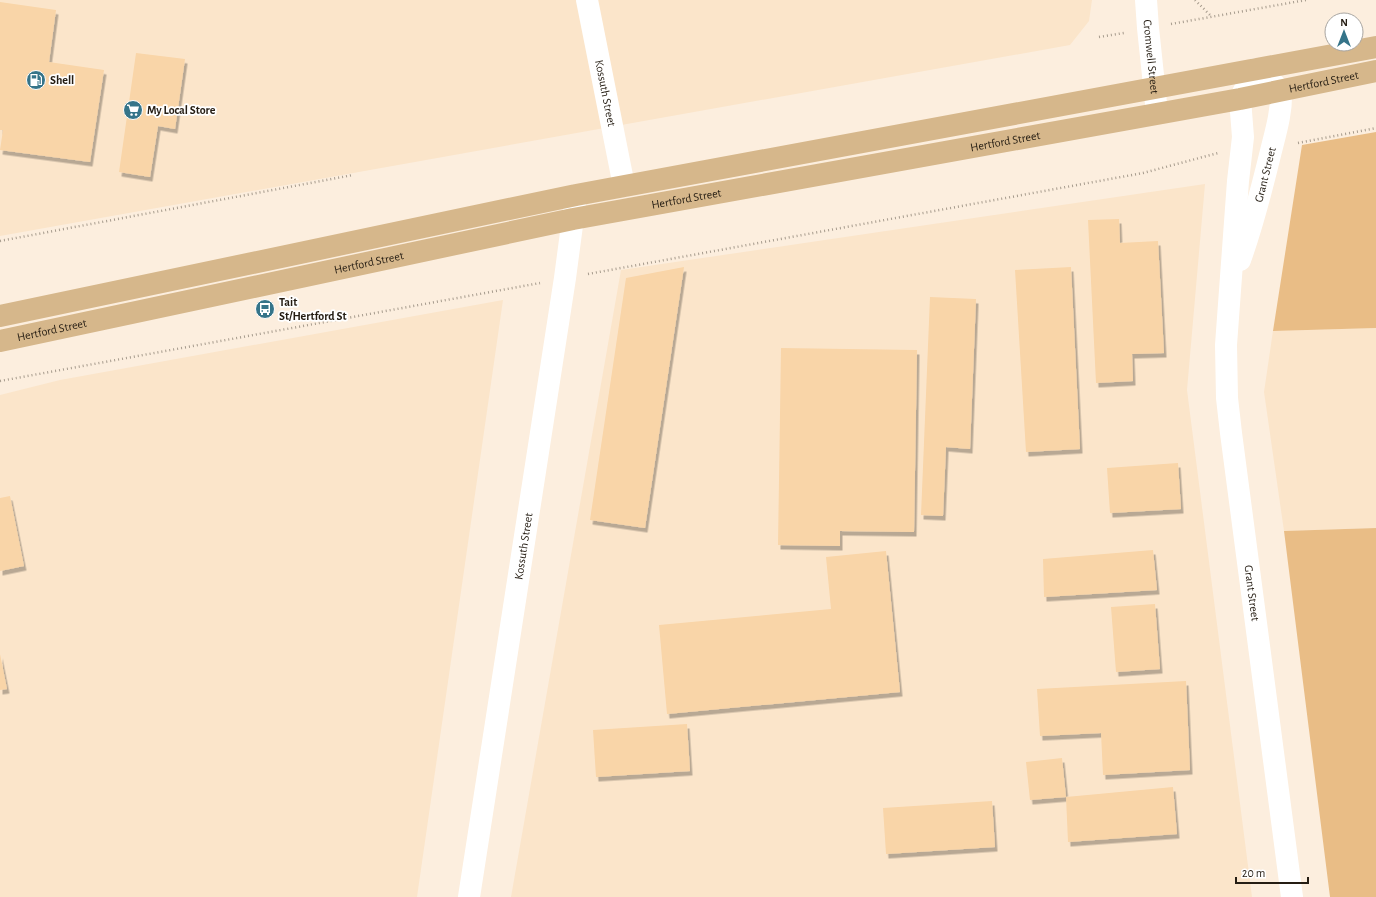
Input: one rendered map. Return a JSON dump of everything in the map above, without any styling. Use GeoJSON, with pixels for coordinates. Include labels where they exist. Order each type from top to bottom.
{"type":"FeatureCollection","features":[{"type":"Feature","properties":{"kind":"main road","name":"Hertford Street"},"geometry":{"type":"LineString","coordinates":[[0,316],[576,195],[1376,46]]}},
{"type":"Feature","properties":{"kind":"main road","name":"Hertford Street"},"geometry":{"type":"LineString","coordinates":[[0,341],[573,219],[1240,99],[1376,71]]}},
{"type":"Feature","properties":{"kind":"street","name":"Kossuth Street"},"geometry":{"type":"LineString","coordinates":[[587,0],[624,186]]}},
{"type":"Feature","properties":{"kind":"street","name":"Cromwell Street"},"geometry":{"type":"LineString","coordinates":[[1146,0],[1158,113]]}},
{"type":"Feature","properties":{"kind":"street"},"geometry":{"type":"LineString","coordinates":[[1240,99],[1256,69],[1281,91]]}},
{"type":"Feature","properties":{"kind":"street","name":"Grant Street"},"geometry":{"type":"LineString","coordinates":[[1231,288],[1259,203],[1280,117],[1282,101],[1281,91]]}},
{"type":"Feature","properties":{"kind":"street","name":"Grant Street"},"geometry":{"type":"LineString","coordinates":[[1240,99],[1243,131],[1226,345],[1227,398],[1292,897]]}},
{"type":"Feature","properties":{"kind":"street","name":"Kossuth Street"},"geometry":{"type":"LineString","coordinates":[[469,897],[565,278],[576,195]]}},
{"type":"Feature","properties":{"kind":"path"},"geometry":{"type":"LineString","coordinates":[[1195,0],[1212,17]]}},
{"type":"Feature","properties":{"kind":"path"},"geometry":{"type":"LineString","coordinates":[[1099,37],[1306,0]]}},
{"type":"Feature","properties":{"kind":"path"},"geometry":{"type":"LineString","coordinates":[[1272,146],[1376,128]]}},
{"type":"Feature","properties":{"kind":"path"},"geometry":{"type":"LineString","coordinates":[[0,381],[1143,173],[1221,152],[1242,150]]}},
{"type":"Feature","properties":{"kind":"path"},"geometry":{"type":"LineString","coordinates":[[0,241],[353,175]]}},
{"type":"Feature","properties":{"kind":"shaded area"},"geometry":{"type":"Polygon","coordinates":[[[0,0],[1092,0],[1089,21],[1070,45],[0,236],[0,0]]]}},
{"type":"Feature","properties":{"kind":"shaded area"},"geometry":{"type":"Polygon","coordinates":[[[1376,132],[1376,328],[1273,331],[1302,145],[1376,132]]]}},
{"type":"Feature","properties":{"kind":"shaded area"},"geometry":{"type":"Polygon","coordinates":[[[1205,184],[1187,390],[1252,897],[511,897],[621,270],[1205,184]]]}},
{"type":"Feature","properties":{"kind":"shaded area"},"geometry":{"type":"Polygon","coordinates":[[[503,300],[417,897],[0,897],[0,395],[60,380],[503,300]]]}},
{"type":"Feature","properties":{"kind":"shaded area"},"geometry":{"type":"Polygon","coordinates":[[[1376,328],[1376,528],[1284,531],[1264,392],[1273,331],[1376,328]]]}},
{"type":"Feature","properties":{"kind":"shaded area"},"geometry":{"type":"Polygon","coordinates":[[[1376,528],[1376,897],[1330,897],[1284,531],[1376,528]]]}},
{"type":"Feature","properties":{"kind":"building"},"geometry":{"type":"Polygon","coordinates":[[[0,2],[56,10],[49,62],[104,70],[90,162],[0,150],[3,130],[0,130],[0,2]]]}},
{"type":"Feature","properties":{"kind":"building"},"geometry":{"type":"Polygon","coordinates":[[[136,53],[185,59],[175,129],[158,126],[150,177],[119,172],[136,53]]]}},
{"type":"Feature","properties":{"kind":"building"},"geometry":{"type":"Polygon","coordinates":[[[1119,219],[1120,243],[1158,241],[1164,353],[1132,354],[1133,381],[1096,383],[1088,220],[1119,219]]]}},
{"type":"Feature","properties":{"kind":"building"},"geometry":{"type":"Polygon","coordinates":[[[684,267],[645,528],[590,520],[626,278],[684,267]]]}},
{"type":"Feature","properties":{"kind":"building"},"geometry":{"type":"Polygon","coordinates":[[[1071,267],[1080,449],[1026,452],[1015,270],[1071,267]]]}},
{"type":"Feature","properties":{"kind":"building"},"geometry":{"type":"Polygon","coordinates":[[[930,297],[976,299],[970,449],[946,447],[943,516],[921,515],[930,297]]]}},
{"type":"Feature","properties":{"kind":"building"},"geometry":{"type":"Polygon","coordinates":[[[781,348],[917,350],[914,532],[840,531],[840,546],[778,545],[781,348]]]}},
{"type":"Feature","properties":{"kind":"building"},"geometry":{"type":"Polygon","coordinates":[[[1178,463],[1181,509],[1110,513],[1107,468],[1178,463]]]}},
{"type":"Feature","properties":{"kind":"building"},"geometry":{"type":"Polygon","coordinates":[[[10,496],[24,566],[0,571],[0,498],[10,496]]]}},
{"type":"Feature","properties":{"kind":"building"},"geometry":{"type":"Polygon","coordinates":[[[1153,550],[1157,590],[1044,597],[1043,559],[1153,550]]]}},
{"type":"Feature","properties":{"kind":"building"},"geometry":{"type":"Polygon","coordinates":[[[886,551],[900,692],[667,714],[659,625],[831,609],[826,557],[886,551]]]}},
{"type":"Feature","properties":{"kind":"building"},"geometry":{"type":"Polygon","coordinates":[[[1155,604],[1160,669],[1116,672],[1111,607],[1155,604]]]}},
{"type":"Feature","properties":{"kind":"building"},"geometry":{"type":"Polygon","coordinates":[[[0,654],[7,689],[0,690],[0,654]]]}},
{"type":"Feature","properties":{"kind":"building"},"geometry":{"type":"Polygon","coordinates":[[[1186,681],[1190,770],[1103,775],[1101,733],[1040,736],[1037,689],[1186,681]]]}},
{"type":"Feature","properties":{"kind":"building"},"geometry":{"type":"Polygon","coordinates":[[[687,724],[690,771],[596,777],[593,730],[687,724]]]}},
{"type":"Feature","properties":{"kind":"building"},"geometry":{"type":"Polygon","coordinates":[[[1062,758],[1066,797],[1030,800],[1026,762],[1062,758]]]}},
{"type":"Feature","properties":{"kind":"building"},"geometry":{"type":"Polygon","coordinates":[[[1173,787],[1177,834],[1068,842],[1066,797],[1173,787]]]}},
{"type":"Feature","properties":{"kind":"building"},"geometry":{"type":"Polygon","coordinates":[[[992,801],[995,847],[886,854],[883,808],[992,801]]]}},
{"type":"Feature","properties":{"kind":"place","name":"Shell"},"geometry":{"type":"Point","coordinates":[36,80]}},
{"type":"Feature","properties":{"kind":"place","name":"My Local Store"},"geometry":{"type":"Point","coordinates":[133,110]}},
{"type":"Feature","properties":{"kind":"place","name":"Tait St/Hertford St"},"geometry":{"type":"Point","coordinates":[265,309]}}]}
